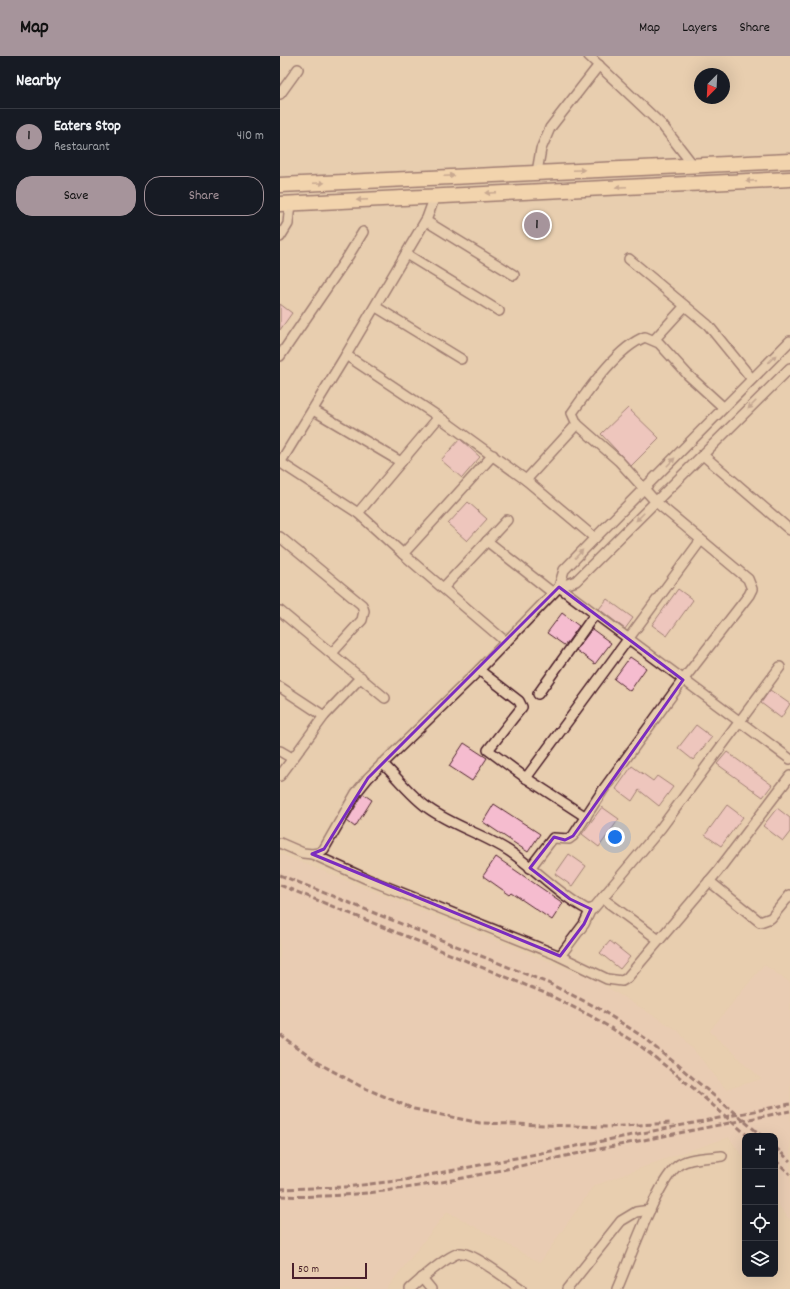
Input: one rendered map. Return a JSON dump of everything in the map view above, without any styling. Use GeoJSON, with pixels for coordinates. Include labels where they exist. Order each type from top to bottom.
{"type":"FeatureCollection","features":[{"type":"Feature","properties":{"kind":"main road"},"geometry":{"type":"LineString","coordinates":[[280,185],[790,161]]}},
{"type":"Feature","properties":{"kind":"main road"},"geometry":{"type":"LineString","coordinates":[[285,203],[790,179]]}},
{"type":"Feature","properties":{"kind":"street"},"geometry":{"type":"LineString","coordinates":[[589,56],[662,125],[693,165]]}},
{"type":"Feature","properties":{"kind":"street"},"geometry":{"type":"LineString","coordinates":[[537,172],[541,149],[550,128],[599,65]]}},
{"type":"Feature","properties":{"kind":"street"},"geometry":{"type":"LineString","coordinates":[[280,94],[298,69]]}},
{"type":"Feature","properties":{"kind":"street"},"geometry":{"type":"LineString","coordinates":[[435,196],[426,221],[376,307],[281,463],[358,513],[403,554],[506,642]]}},
{"type":"Feature","properties":{"kind":"street"},"geometry":{"type":"LineString","coordinates":[[280,237],[288,224],[285,203]]}},
{"type":"Feature","properties":{"kind":"street"},"geometry":{"type":"LineString","coordinates":[[426,221],[514,275]]}},
{"type":"Feature","properties":{"kind":"street"},"geometry":{"type":"LineString","coordinates":[[280,356],[363,232]]}},
{"type":"Feature","properties":{"kind":"street"},"geometry":{"type":"LineString","coordinates":[[406,254],[499,311]]}},
{"type":"Feature","properties":{"kind":"street"},"geometry":{"type":"LineString","coordinates":[[629,259],[708,325],[752,379]]}},
{"type":"Feature","properties":{"kind":"street"},"geometry":{"type":"LineString","coordinates":[[654,340],[685,306]]}},
{"type":"Feature","properties":{"kind":"street"},"geometry":{"type":"LineString","coordinates":[[376,307],[461,359]]}},
{"type":"Feature","properties":{"kind":"street"},"geometry":{"type":"LineString","coordinates":[[530,868],[553,838],[569,839],[683,680],[752,592],[752,584],[748,579],[656,502],[619,461],[577,424],[572,413],[600,374],[636,341],[645,336],[654,340],[723,408]]}},
{"type":"Feature","properties":{"kind":"street"},"geometry":{"type":"LineString","coordinates":[[556,590],[564,570],[790,341]]}},
{"type":"Feature","properties":{"kind":"street"},"geometry":{"type":"LineString","coordinates":[[346,355],[493,455],[526,480],[595,538]]}},
{"type":"Feature","properties":{"kind":"street"},"geometry":{"type":"LineString","coordinates":[[280,843],[303,853],[319,853],[324,849],[356,793],[382,763],[480,670],[556,590],[576,581],[790,368]]}},
{"type":"Feature","properties":{"kind":"street"},"geometry":{"type":"LineString","coordinates":[[313,410],[401,462]]}},
{"type":"Feature","properties":{"kind":"street"},"geometry":{"type":"LineString","coordinates":[[358,513],[439,417]]}},
{"type":"Feature","properties":{"kind":"street"},"geometry":{"type":"LineString","coordinates":[[526,480],[577,424]]}},
{"type":"Feature","properties":{"kind":"street"},"geometry":{"type":"LineString","coordinates":[[403,554],[493,455]]}},
{"type":"Feature","properties":{"kind":"street"},"geometry":{"type":"LineString","coordinates":[[703,455],[790,530]]}},
{"type":"Feature","properties":{"kind":"street"},"geometry":{"type":"LineString","coordinates":[[443,588],[507,520]]}},
{"type":"Feature","properties":{"kind":"street"},"geometry":{"type":"LineString","coordinates":[[280,537],[362,605],[364,611],[362,620],[332,653]]}},
{"type":"Feature","properties":{"kind":"street"},"geometry":{"type":"LineString","coordinates":[[526,778],[701,540]]}},
{"type":"Feature","properties":{"kind":"street"},"geometry":{"type":"LineString","coordinates":[[487,541],[556,590],[595,614],[790,759]]}},
{"type":"Feature","properties":{"kind":"street"},"geometry":{"type":"LineString","coordinates":[[280,611],[385,698]]}},
{"type":"Feature","properties":{"kind":"street"},"geometry":{"type":"LineString","coordinates":[[538,694],[595,614]]}},
{"type":"Feature","properties":{"kind":"street"},"geometry":{"type":"LineString","coordinates":[[560,956],[584,924],[591,909],[661,828],[780,667]]}},
{"type":"Feature","properties":{"kind":"street"},"geometry":{"type":"LineString","coordinates":[[480,670],[520,701],[522,707],[488,750],[526,778],[586,817]]}},
{"type":"Feature","properties":{"kind":"street"},"geometry":{"type":"LineString","coordinates":[[280,776],[324,716],[361,677]]}},
{"type":"Feature","properties":{"kind":"street"},"geometry":{"type":"LineString","coordinates":[[280,687],[324,716]]}},
{"type":"Feature","properties":{"kind":"street"},"geometry":{"type":"LineString","coordinates":[[280,751],[292,758]]}},
{"type":"Feature","properties":{"kind":"street"},"geometry":{"type":"LineString","coordinates":[[382,763],[427,807],[451,821],[485,836],[510,852],[570,899],[588,910],[591,909]]}},
{"type":"Feature","properties":{"kind":"street"},"geometry":{"type":"LineString","coordinates":[[312,854],[367,879],[560,956],[607,979],[622,981],[627,978],[709,881],[790,776]]}},
{"type":"Feature","properties":{"kind":"street"},"geometry":{"type":"LineString","coordinates":[[709,881],[760,922],[771,918],[790,896]]}},
{"type":"Feature","properties":{"kind":"street"},"geometry":{"type":"LineString","coordinates":[[602,898],[659,940]]}},
{"type":"Feature","properties":{"kind":"street"},"geometry":{"type":"LineString","coordinates":[[617,1289],[650,1210],[673,1171],[680,1164],[687,1161],[722,1156]]}},
{"type":"Feature","properties":{"kind":"street"},"geometry":{"type":"LineString","coordinates":[[567,1289],[621,1221],[636,1212],[650,1210]]}},
{"type":"Feature","properties":{"kind":"street"},"geometry":{"type":"LineString","coordinates":[[410,1289],[438,1266],[460,1253],[466,1254],[480,1261],[521,1289]]}},
{"type":"Feature","properties":{"kind":"street"},"geometry":{"type":"LineString","coordinates":[[422,1278],[431,1289]]}},
{"type":"Feature","properties":{"kind":"highlighted area"},"geometry":{"type":"Polygon","coordinates":[[[559,587],[683,680],[573,836],[565,840],[554,837],[530,868],[570,899],[591,909],[584,924],[560,956],[312,854],[324,849],[368,778],[559,587]]]}},
{"type":"Feature","properties":{"kind":"shaded area"},"geometry":{"type":"Polygon","coordinates":[[[280,854],[595,980],[678,1031],[726,1090],[762,1079],[710,1031],[764,965],[790,983],[790,1220],[778,1204],[778,1133],[742,1133],[742,1155],[729,1137],[669,1157],[593,1186],[540,1262],[447,1211],[386,1289],[280,1289],[280,854]]]}},
{"type":"Feature","properties":{"kind":"building"},"geometry":{"type":"Polygon","coordinates":[[[280,304],[292,313],[280,330],[280,304]]]}},
{"type":"Feature","properties":{"kind":"building"},"geometry":{"type":"Polygon","coordinates":[[[628,408],[659,438],[631,466],[601,434],[628,408]]]}},
{"type":"Feature","properties":{"kind":"building"},"geometry":{"type":"Polygon","coordinates":[[[460,439],[480,457],[462,478],[441,460],[460,439]]]}},
{"type":"Feature","properties":{"kind":"building"},"geometry":{"type":"Polygon","coordinates":[[[468,502],[487,519],[467,541],[448,524],[468,502]]]}},
{"type":"Feature","properties":{"kind":"building"},"geometry":{"type":"Polygon","coordinates":[[[678,589],[693,600],[667,636],[652,625],[678,589]]]}},
{"type":"Feature","properties":{"kind":"building"},"geometry":{"type":"Polygon","coordinates":[[[607,599],[633,618],[625,629],[599,609],[607,599]]]}},
{"type":"Feature","properties":{"kind":"building"},"geometry":{"type":"Polygon","coordinates":[[[562,613],[579,626],[564,645],[547,633],[562,613]]]}},
{"type":"Feature","properties":{"kind":"building"},"geometry":{"type":"Polygon","coordinates":[[[592,629],[611,643],[595,664],[576,650],[592,629]]]}},
{"type":"Feature","properties":{"kind":"building"},"geometry":{"type":"Polygon","coordinates":[[[630,657],[646,668],[630,691],[614,679],[630,657]]]}},
{"type":"Feature","properties":{"kind":"building"},"geometry":{"type":"Polygon","coordinates":[[[770,690],[790,704],[781,718],[761,703],[770,690]]]}},
{"type":"Feature","properties":{"kind":"building"},"geometry":{"type":"Polygon","coordinates":[[[696,725],[712,737],[693,760],[678,748],[696,725]]]}},
{"type":"Feature","properties":{"kind":"building"},"geometry":{"type":"Polygon","coordinates":[[[464,743],[487,758],[472,781],[449,766],[464,743]]]}},
{"type":"Feature","properties":{"kind":"building"},"geometry":{"type":"Polygon","coordinates":[[[727,752],[772,785],[763,797],[717,764],[727,752]]]}},
{"type":"Feature","properties":{"kind":"building"},"geometry":{"type":"Polygon","coordinates":[[[632,766],[653,781],[657,776],[673,787],[659,806],[639,790],[632,801],[616,789],[632,766]]]}},
{"type":"Feature","properties":{"kind":"building"},"geometry":{"type":"Polygon","coordinates":[[[363,794],[372,800],[355,827],[347,821],[363,794]]]}},
{"type":"Feature","properties":{"kind":"building"},"geometry":{"type":"Polygon","coordinates":[[[494,804],[540,834],[528,852],[483,822],[494,804]]]}},
{"type":"Feature","properties":{"kind":"building"},"geometry":{"type":"Polygon","coordinates":[[[727,805],[743,817],[721,846],[705,835],[727,805]]]}},
{"type":"Feature","properties":{"kind":"building"},"geometry":{"type":"Polygon","coordinates":[[[602,807],[619,819],[599,847],[582,834],[602,807]]]}},
{"type":"Feature","properties":{"kind":"building"},"geometry":{"type":"Polygon","coordinates":[[[777,808],[790,818],[790,832],[783,841],[763,826],[777,808]]]}},
{"type":"Feature","properties":{"kind":"building"},"geometry":{"type":"Polygon","coordinates":[[[569,854],[586,866],[572,886],[555,874],[569,854]]]}},
{"type":"Feature","properties":{"kind":"building"},"geometry":{"type":"Polygon","coordinates":[[[496,857],[563,903],[552,920],[512,893],[510,895],[483,876],[496,857]]]}},
{"type":"Feature","properties":{"kind":"building"},"geometry":{"type":"Polygon","coordinates":[[[610,941],[630,957],[620,969],[600,953],[610,941]]]}},
{"type":"Feature","properties":{"kind":"railway"},"geometry":{"type":"LineString","coordinates":[[280,875],[548,983],[598,1008],[645,1038],[758,1133]]}},
{"type":"Feature","properties":{"kind":"railway"},"geometry":{"type":"LineString","coordinates":[[280,885],[545,993],[591,1016],[639,1045],[692,1087],[745,1133]]}},
{"type":"Feature","properties":{"kind":"railway"},"geometry":{"type":"LineString","coordinates":[[280,1035],[318,1063],[362,1087],[414,1109],[480,1123],[607,1127],[671,1123]]}},
{"type":"Feature","properties":{"kind":"railway"},"geometry":{"type":"LineString","coordinates":[[280,1189],[345,1187],[404,1180],[790,1104]]}},
{"type":"Feature","properties":{"kind":"railway"},"geometry":{"type":"LineString","coordinates":[[280,1196],[351,1194],[422,1186],[790,1111]]}},
{"type":"Feature","properties":{"kind":"railway"},"geometry":{"type":"LineString","coordinates":[[778,1150],[790,1161]]}},
{"type":"Feature","properties":{"kind":"railway"},"geometry":{"type":"LineString","coordinates":[[778,1163],[790,1174]]}},
{"type":"Feature","properties":{"kind":"place","name":"Eaters Stop"},"geometry":{"type":"Point","coordinates":[537,225]}}]}
